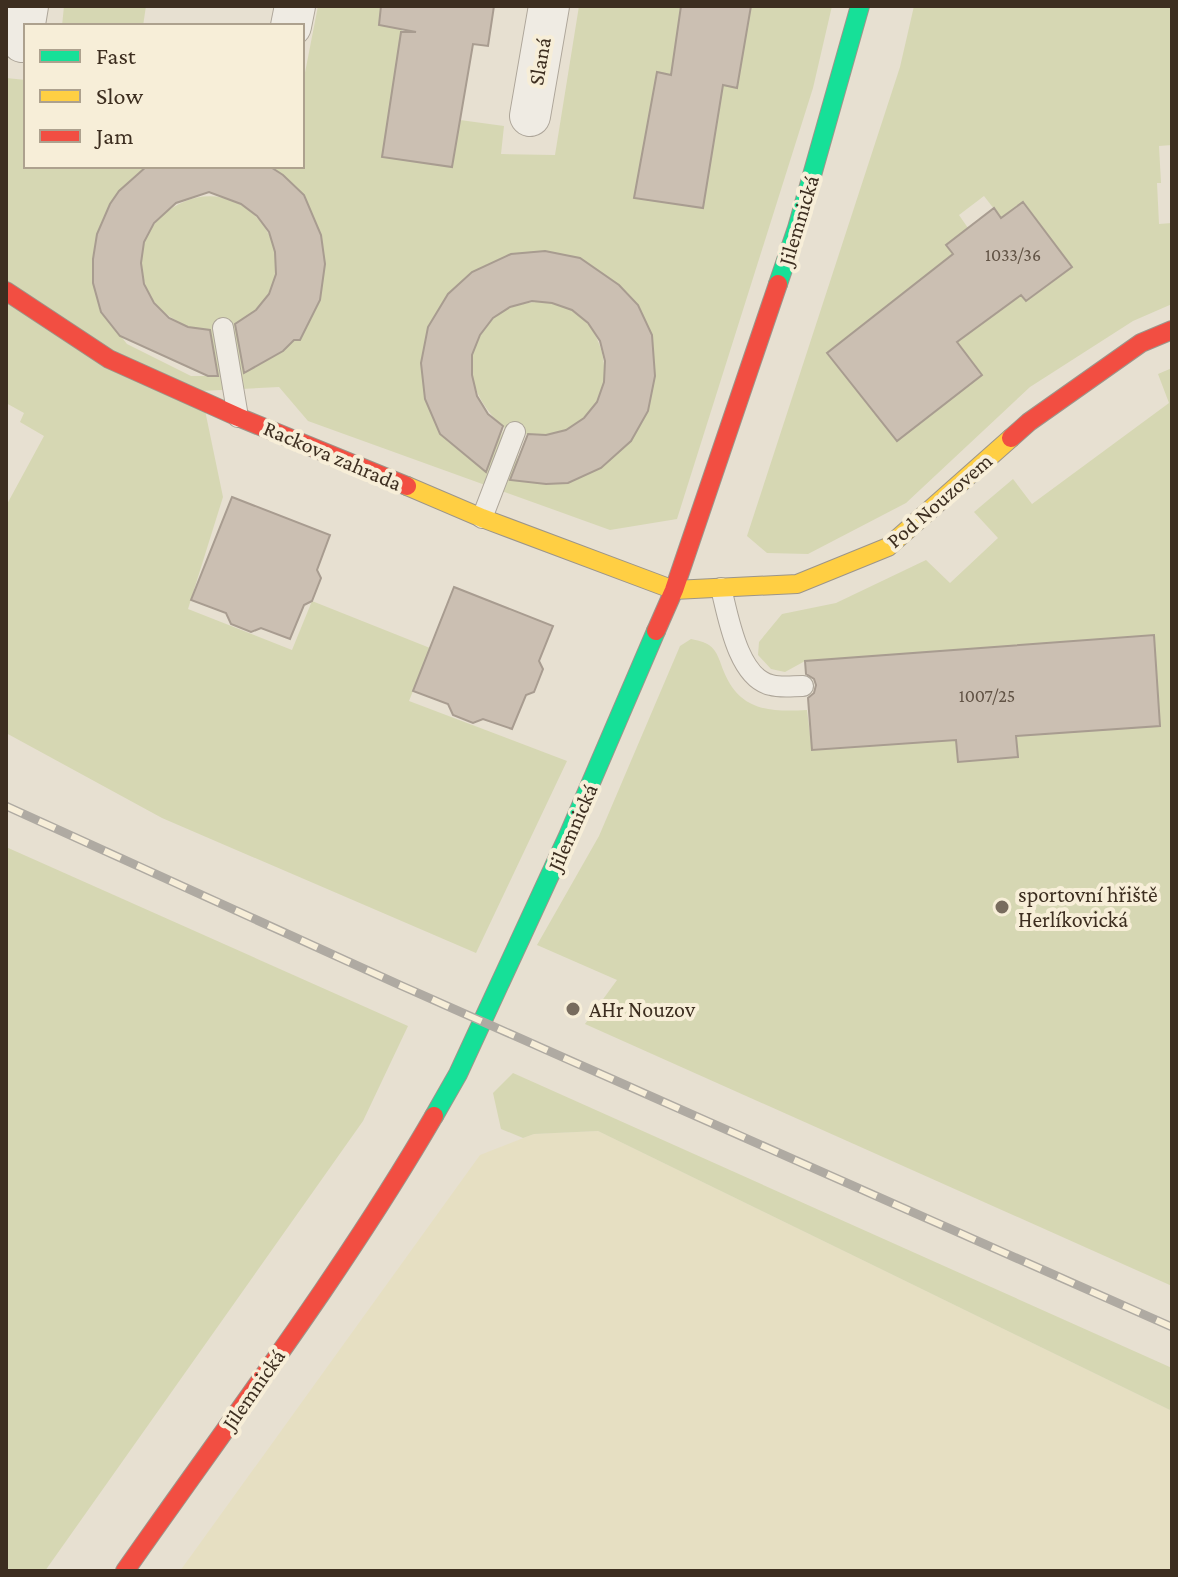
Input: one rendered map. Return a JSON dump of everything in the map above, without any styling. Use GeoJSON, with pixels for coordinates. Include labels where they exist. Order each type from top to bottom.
{"type":"FeatureCollection","features":[{"type":"Feature","properties":{"kind":"street","name":"Slaná"},"geometry":{"type":"LineString","coordinates":[[530,116],[549,6]]}},
{"type":"Feature","properties":{"kind":"street","name":"Jilemnická"},"geometry":{"type":"LineString","coordinates":[[125,1571],[317,1298],[404,1167],[458,1074],[568,836],[674,590],[797,228],[860,6]]}},
{"type":"Feature","properties":{"kind":"street","name":"Rackova zahrada"},"geometry":{"type":"LineString","coordinates":[[6,291],[109,359],[238,417],[482,518],[674,590]]}},
{"type":"Feature","properties":{"kind":"street","name":"Pod Nouzovem"},"geometry":{"type":"LineString","coordinates":[[674,590],[797,584],[888,547],[1029,422],[1141,343],[1172,330]]}},
{"type":"Feature","properties":{"kind":"lane"},"geometry":{"type":"LineString","coordinates":[[223,328],[238,417]]}},
{"type":"Feature","properties":{"kind":"lane"},"geometry":{"type":"LineString","coordinates":[[482,518],[515,432]]}},
{"type":"Feature","properties":{"kind":"lane"},"geometry":{"type":"LineString","coordinates":[[721,588],[732,633],[747,667],[769,685],[803,686]]}},
{"type":"Feature","properties":{"kind":"shaded area"},"geometry":{"type":"Polygon","coordinates":[[[598,1131],[1172,1411],[1172,1571],[180,1571],[480,1155],[534,1134],[598,1131]]]}},
{"type":"Feature","properties":{"kind":"green space"},"geometry":{"type":"Polygon","coordinates":[[[64,6],[146,6],[143,24],[62,24],[64,6]]]}},
{"type":"Feature","properties":{"kind":"green space"},"geometry":{"type":"Polygon","coordinates":[[[318,6],[421,6],[402,30],[382,156],[451,167],[460,120],[504,126],[501,154],[555,155],[579,6],[681,6],[671,75],[657,73],[634,197],[703,208],[723,85],[737,87],[751,6],[832,6],[813,88],[677,519],[610,530],[308,421],[279,387],[201,391],[223,497],[188,609],[292,650],[312,601],[430,648],[409,701],[567,761],[476,953],[162,818],[6,733],[6,506],[44,436],[20,422],[24,413],[6,403],[6,78],[24,80],[24,168],[145,168],[116,196],[97,234],[116,330],[127,344],[191,376],[209,376],[188,327],[163,311],[146,287],[142,253],[152,228],[161,217],[187,200],[213,196],[237,203],[256,217],[270,237],[276,260],[272,285],[255,311],[237,323],[259,365],[289,344],[269,168],[304,168],[304,78],[318,6]],[[509,258],[479,338],[494,318],[505,310],[524,303],[545,302],[567,308],[585,321],[597,338],[603,359],[604,381],[598,401],[585,418],[560,433],[523,434],[512,480],[551,483],[653,374],[509,258]],[[473,352],[443,431],[454,446],[482,469],[505,428],[483,404],[472,375],[473,352]]]}},
{"type":"Feature","properties":{"kind":"green space"},"geometry":{"type":"Polygon","coordinates":[[[914,6],[1172,6],[1172,145],[1159,146],[1161,183],[1157,183],[1159,224],[1172,223],[1172,304],[1133,321],[1030,387],[906,503],[808,554],[767,553],[747,536],[900,67],[914,6]],[[984,196],[959,215],[968,228],[946,245],[997,313],[1021,295],[1027,301],[1071,267],[1024,202],[1001,218],[984,196]]]}},
{"type":"Feature","properties":{"kind":"green space"},"geometry":{"type":"Polygon","coordinates":[[[1172,368],[1172,1286],[585,1024],[617,980],[537,945],[599,836],[680,646],[691,639],[712,648],[731,685],[748,702],[769,709],[807,710],[812,750],[956,740],[958,762],[1017,757],[1016,736],[1160,726],[1154,635],[805,661],[785,672],[771,669],[758,655],[759,642],[782,614],[836,603],[926,560],[950,583],[998,538],[974,512],[1013,479],[1032,504],[1169,403],[1158,374],[1172,368]]]}},
{"type":"Feature","properties":{"kind":"green space"},"geometry":{"type":"Polygon","coordinates":[[[6,847],[408,1026],[363,1121],[45,1571],[6,1571],[6,847]]]}},
{"type":"Feature","properties":{"kind":"green space"},"geometry":{"type":"Polygon","coordinates":[[[513,1073],[1172,1368],[1172,1411],[598,1131],[534,1134],[523,1138],[501,1129],[493,1093],[513,1073]]]}},
{"type":"Feature","properties":{"kind":"building"},"geometry":{"type":"Polygon","coordinates":[[[381,6],[494,6],[488,46],[473,44],[452,167],[382,157],[401,32],[416,32],[379,25],[381,6]]]}},
{"type":"Feature","properties":{"kind":"building"},"geometry":{"type":"Polygon","coordinates":[[[681,6],[751,6],[737,88],[723,85],[703,208],[634,198],[657,72],[671,75],[681,6]]]}},
{"type":"Feature","properties":{"kind":"building"},"geometry":{"type":"Polygon","coordinates":[[[145,168],[272,168],[283,175],[304,195],[321,235],[325,264],[320,300],[300,340],[294,340],[283,351],[244,373],[235,324],[256,310],[269,294],[276,274],[275,252],[269,232],[257,216],[241,204],[209,192],[176,203],[154,223],[144,242],[141,263],[144,284],[154,303],[169,318],[188,327],[210,330],[218,376],[208,376],[120,336],[101,312],[93,283],[97,234],[119,191],[145,168]]]}},
{"type":"Feature","properties":{"kind":"building"},"geometry":{"type":"Polygon","coordinates":[[[1023,202],[1072,267],[1026,301],[1021,295],[957,342],[982,375],[897,441],[827,353],[953,254],[946,245],[994,208],[1001,218],[1023,202]]]}},
{"type":"Feature","properties":{"kind":"building"},"geometry":{"type":"Polygon","coordinates":[[[545,251],[580,258],[619,285],[638,305],[652,335],[655,376],[648,411],[631,441],[601,468],[568,483],[510,480],[528,434],[546,435],[566,430],[584,418],[597,402],[604,382],[605,361],[600,341],[588,323],[572,310],[552,303],[532,301],[510,307],[493,318],[480,335],[472,355],[472,375],[477,396],[488,414],[503,426],[486,472],[440,434],[425,399],[421,363],[428,327],[448,294],[472,272],[511,254],[545,251]]]}},
{"type":"Feature","properties":{"kind":"building"},"geometry":{"type":"Polygon","coordinates":[[[232,497],[330,535],[317,570],[321,578],[312,601],[304,605],[290,639],[261,628],[251,632],[231,624],[226,613],[191,600],[232,497]]]}},
{"type":"Feature","properties":{"kind":"building"},"geometry":{"type":"Polygon","coordinates":[[[454,587],[553,626],[539,661],[543,669],[534,692],[526,695],[512,729],[483,719],[473,723],[453,715],[448,704],[413,691],[454,587]]]}},
{"type":"Feature","properties":{"kind":"building"},"geometry":{"type":"Polygon","coordinates":[[[1154,635],[1160,726],[1016,736],[1018,757],[958,762],[956,740],[812,750],[808,698],[814,693],[816,685],[814,679],[806,674],[805,661],[1154,635]]]}},
{"type":"Feature","properties":{"kind":"railway"},"geometry":{"type":"LineString","coordinates":[[6,806],[402,986],[1172,1327]]}},
{"type":"Feature","properties":{"kind":"traffic: fast"},"geometry":{"type":"LineString","coordinates":[[778,284],[860,6]]}},
{"type":"Feature","properties":{"kind":"traffic: fast"},"geometry":{"type":"LineString","coordinates":[[434,1116],[458,1074],[568,836],[656,631]]}},
{"type":"Feature","properties":{"kind":"traffic: slow"},"geometry":{"type":"LineString","coordinates":[[407,486],[482,518],[674,590],[797,584],[888,547],[1011,438]]}},
{"type":"Feature","properties":{"kind":"traffic: jam"},"geometry":{"type":"LineString","coordinates":[[656,631],[674,590],[778,284]]}},
{"type":"Feature","properties":{"kind":"traffic: jam"},"geometry":{"type":"LineString","coordinates":[[6,291],[109,359],[238,417],[407,486]]}},
{"type":"Feature","properties":{"kind":"traffic: jam"},"geometry":{"type":"LineString","coordinates":[[1011,438],[1141,343],[1172,330]]}},
{"type":"Feature","properties":{"kind":"traffic: jam"},"geometry":{"type":"LineString","coordinates":[[125,1571],[362,1233],[434,1116]]}},
{"type":"Feature","properties":{"kind":"place","name":"sportovní hřiště Herlíkovická"},"geometry":{"type":"Point","coordinates":[1002,907]}},
{"type":"Feature","properties":{"kind":"place","name":"AHr Nouzov"},"geometry":{"type":"Point","coordinates":[573,1009]}}]}
